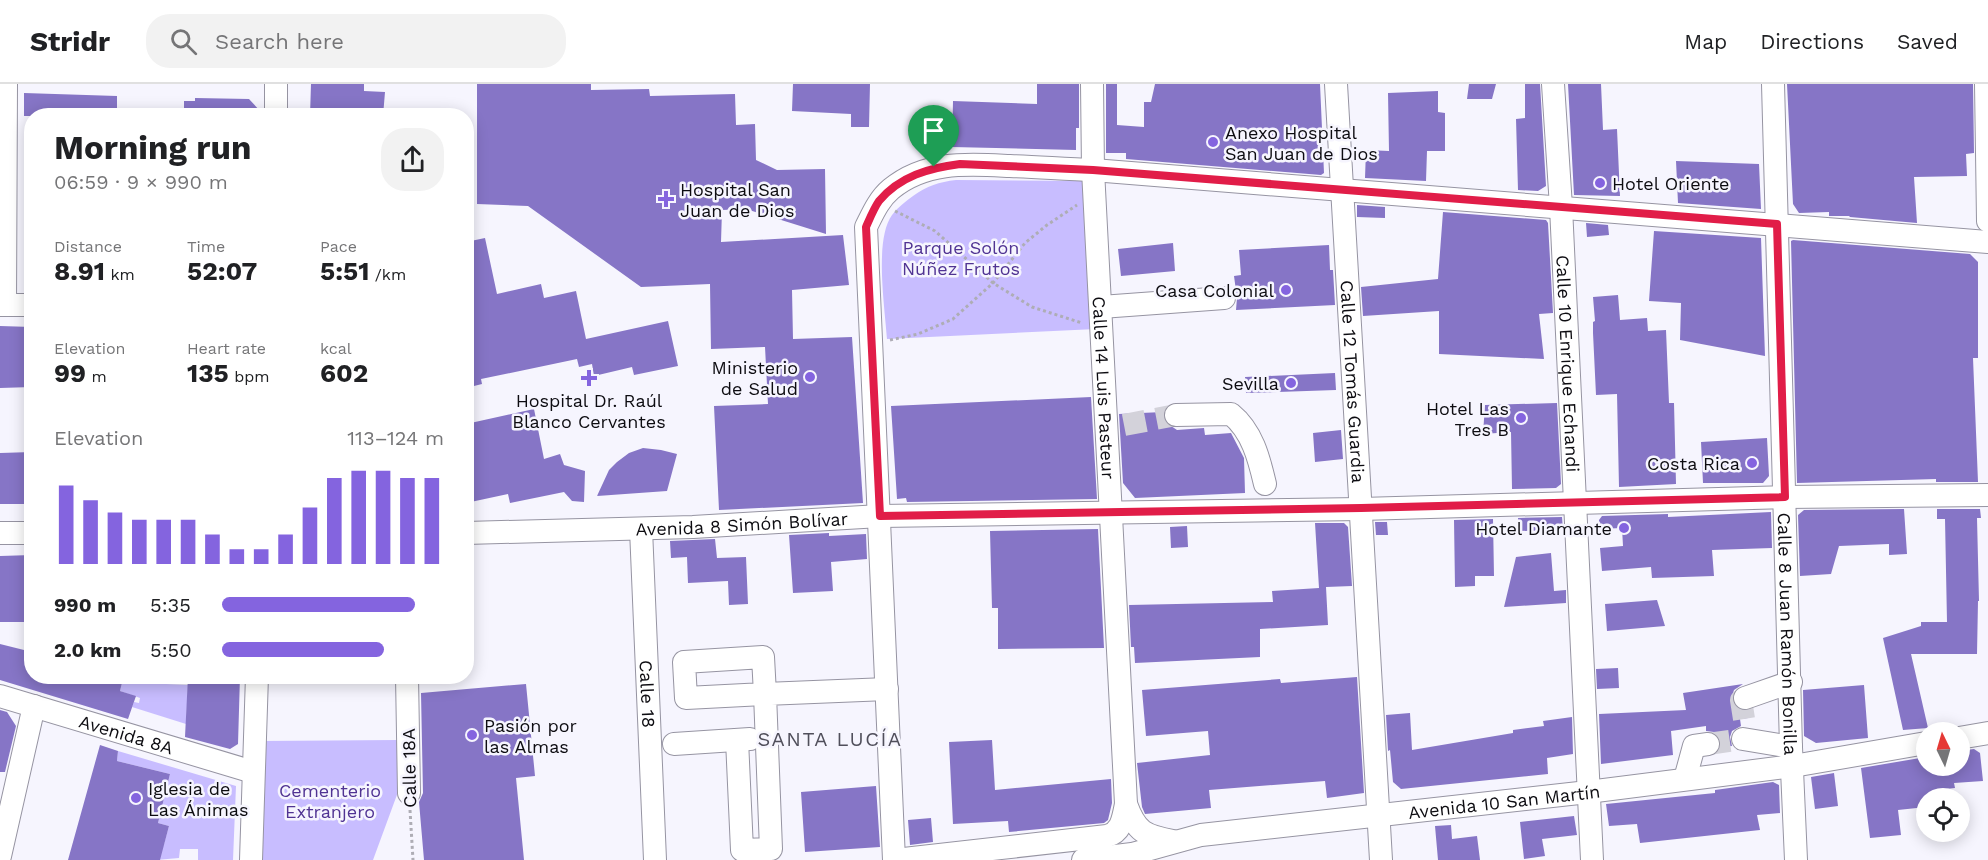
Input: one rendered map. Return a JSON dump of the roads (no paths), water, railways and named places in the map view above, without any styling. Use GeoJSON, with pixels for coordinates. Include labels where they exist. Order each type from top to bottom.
{"type":"FeatureCollection","features":[{"type":"Feature","properties":{"kind":"street"},"geometry":{"type":"LineString","coordinates":[[6,84],[3,305],[24,306]]}},
{"type":"Feature","properties":{"kind":"street"},"geometry":{"type":"LineString","coordinates":[[276,84],[276,108]]}},
{"type":"Feature","properties":{"kind":"street","name":"Calle 14 Luis Pasteur"},"geometry":{"type":"LineString","coordinates":[[1092,84],[1093,170],[1101,317],[1115,426],[1112,512],[1126,804],[1131,818],[1145,835],[1174,842]]}},
{"type":"Feature","properties":{"kind":"street","name":"Calle 12 Tomás Guardia"},"geometry":{"type":"LineString","coordinates":[[1336,84],[1381,860]]}},
{"type":"Feature","properties":{"kind":"street","name":"Calle 10 Enrique Echandi"},"geometry":{"type":"LineString","coordinates":[[1554,84],[1592,860]]}},
{"type":"Feature","properties":{"kind":"street","name":"Calle 8 Juan Ramón Bonilla"},"geometry":{"type":"LineString","coordinates":[[1773,84],[1796,860]]}},
{"type":"Feature","properties":{"kind":"street"},"geometry":{"type":"LineString","coordinates":[[1986,84],[1988,221]]}},
{"type":"Feature","properties":{"kind":"street"},"geometry":{"type":"LineString","coordinates":[[1126,804],[1118,831],[1107,836],[894,860],[866,227],[878,203],[891,189],[908,178],[934,167],[960,164],[1093,170],[1988,242]]}},
{"type":"Feature","properties":{"kind":"street"},"geometry":{"type":"LineString","coordinates":[[1101,317],[1224,298]]}},
{"type":"Feature","properties":{"kind":"street"},"geometry":{"type":"LineString","coordinates":[[1176,415],[1231,414],[1243,426],[1258,455],[1265,484]]}},
{"type":"Feature","properties":{"kind":"street","name":"Avenida 8 Simón Bolívar"},"geometry":{"type":"LineString","coordinates":[[474,533],[641,529],[880,516],[1361,508],[1785,497],[1988,495]]}},
{"type":"Feature","properties":{"kind":"street","name":"Calle 18"},"geometry":{"type":"LineString","coordinates":[[641,529],[655,860]]}},
{"type":"Feature","properties":{"kind":"street"},"geometry":{"type":"LineString","coordinates":[[0,533],[24,532]]}},
{"type":"Feature","properties":{"kind":"street"},"geometry":{"type":"LineString","coordinates":[[1743,728],[1791,682]]}},
{"type":"Feature","properties":{"kind":"street"},"geometry":{"type":"LineString","coordinates":[[251,860],[257,684]]}},
{"type":"Feature","properties":{"kind":"street","name":"Calle 18A"},"geometry":{"type":"LineString","coordinates":[[407,684],[409,793]]}},
{"type":"Feature","properties":{"kind":"street"},"geometry":{"type":"LineString","coordinates":[[737,740],[742,850],[771,849],[765,694],[887,689]]}},
{"type":"Feature","properties":{"kind":"street","name":"Avenida 8A"},"geometry":{"type":"LineString","coordinates":[[0,696],[253,772]]}},
{"type":"Feature","properties":{"kind":"street"},"geometry":{"type":"LineString","coordinates":[[0,856],[34,706]]}},
{"type":"Feature","properties":{"kind":"street"},"geometry":{"type":"LineString","coordinates":[[1743,728],[1792,756]]}},
{"type":"Feature","properties":{"kind":"street"},"geometry":{"type":"LineString","coordinates":[[1743,728],[1751,771]]}},
{"type":"Feature","properties":{"kind":"street"},"geometry":{"type":"LineString","coordinates":[[1970,736],[1988,733]]}},
{"type":"Feature","properties":{"kind":"street"},"geometry":{"type":"LineString","coordinates":[[675,744],[767,738]]}},
{"type":"Feature","properties":{"kind":"street"},"geometry":{"type":"LineString","coordinates":[[1685,779],[1694,746],[1708,744]]}},
{"type":"Feature","properties":{"kind":"street","name":"Avenida 10 San Martín"},"geometry":{"type":"LineString","coordinates":[[1083,860],[1132,854],[1201,835],[1588,792],[1751,771],[1792,756],[1916,744]]}},
{"type":"Feature","properties":{"kind":"tunnel"},"geometry":{"type":"LineString","coordinates":[[1124,425],[1176,415]]}},
{"type":"Feature","properties":{"kind":"tunnel"},"geometry":{"type":"LineString","coordinates":[[1744,719],[1741,700],[1745,698]]}},
{"type":"Feature","properties":{"kind":"tunnel"},"geometry":{"type":"LineString","coordinates":[[1708,744],[1743,739]]}},
{"type":"Feature","properties":{"kind":"place","name":"Anexo Hospital San Juan de Dios"},"geometry":{"type":"Point","coordinates":[1213,142]}},
{"type":"Feature","properties":{"kind":"place","name":"Hotel Oriente"},"geometry":{"type":"Point","coordinates":[1600,183]}},
{"type":"Feature","properties":{"kind":"place","name":"Hospital San Juan de Dios"},"geometry":{"type":"Point","coordinates":[666,199]}},
{"type":"Feature","properties":{"kind":"place","name":"Casa Colonial"},"geometry":{"type":"Point","coordinates":[1286,290]}},
{"type":"Feature","properties":{"kind":"place","name":"Ministerio de Salud"},"geometry":{"type":"Point","coordinates":[810,377]}},
{"type":"Feature","properties":{"kind":"place","name":"Hospital Dr. Raúl Blanco Cervantes"},"geometry":{"type":"Point","coordinates":[589,378]}},
{"type":"Feature","properties":{"kind":"place","name":"Sevilla"},"geometry":{"type":"Point","coordinates":[1291,383]}},
{"type":"Feature","properties":{"kind":"place","name":"Hotel Las Tres B"},"geometry":{"type":"Point","coordinates":[1521,418]}},
{"type":"Feature","properties":{"kind":"place","name":"Costa Rica"},"geometry":{"type":"Point","coordinates":[1752,463]}},
{"type":"Feature","properties":{"kind":"place","name":"Hotel Diamante"},"geometry":{"type":"Point","coordinates":[1624,528]}},
{"type":"Feature","properties":{"kind":"place","name":"Pasión por las Almas"},"geometry":{"type":"Point","coordinates":[472,735]}},
{"type":"Feature","properties":{"kind":"place","name":"Iglesia de Las Ánimas"},"geometry":{"type":"Point","coordinates":[136,798]}},
{"type":"Feature","properties":{"kind":"district","name":"SANTA LUCÍA"},"geometry":{"type":"Point","coordinates":[830,739]}},
{"type":"Feature","properties":{"kind":"park label","name":"Parque Solón Núñez Frutos"},"geometry":{"type":"Point","coordinates":[961,258]}},
{"type":"Feature","properties":{"kind":"park label","name":"Cementerio Extranjero"},"geometry":{"type":"Point","coordinates":[330,800]}}]}
